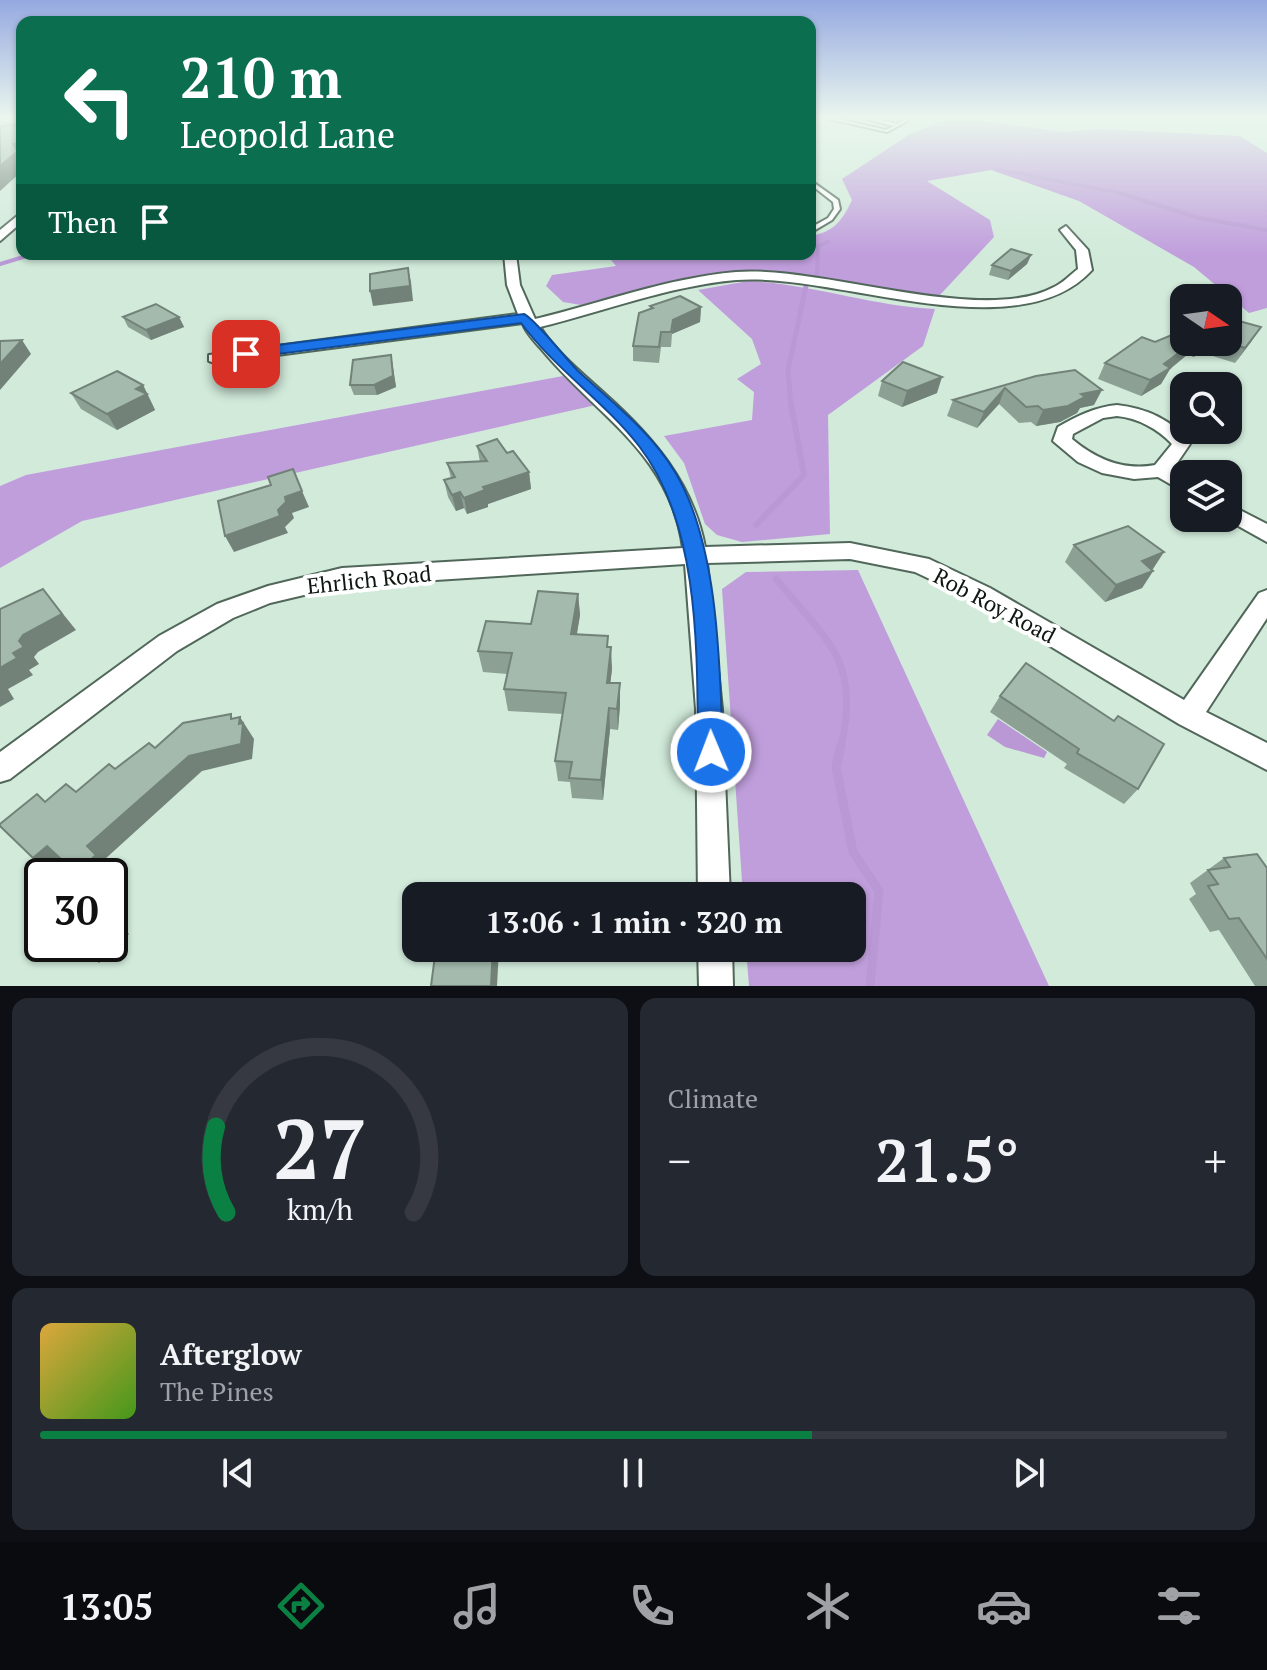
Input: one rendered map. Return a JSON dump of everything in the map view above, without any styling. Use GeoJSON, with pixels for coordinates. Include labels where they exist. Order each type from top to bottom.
{"type":"FeatureCollection","features":[{"type":"Feature","properties":{"kind":"street"},"geometry":{"type":"LineString","coordinates":[[0,237],[16,221]]}},
{"type":"Feature","properties":{"kind":"street"},"geometry":{"type":"LineString","coordinates":[[215,358],[527,322],[681,285],[755,276],[783,277],[929,301],[984,302],[1027,298],[1073,283],[1085,270],[1082,250],[1066,230]]}},
{"type":"Feature","properties":{"kind":"street"},"geometry":{"type":"LineString","coordinates":[[510,261],[527,322],[549,351],[643,440],[667,473],[685,510],[695,555],[709,666],[714,882]]}},
{"type":"Feature","properties":{"kind":"street"},"geometry":{"type":"LineString","coordinates":[[1161,470],[1175,456],[1181,444],[1162,426],[1133,411],[1111,409],[1087,417],[1064,431],[1062,441],[1077,455],[1095,463],[1138,476],[1161,470],[1170,476]]}},
{"type":"Feature","properties":{"kind":"street"},"geometry":{"type":"LineString","coordinates":[[1242,519],[1267,534]]}},
{"type":"Feature","properties":{"kind":"street","name":"Rob Roy Road"},"geometry":{"type":"LineString","coordinates":[[695,555],[850,551],[921,565],[982,594],[1188,716],[1267,757]]}},
{"type":"Feature","properties":{"kind":"street","name":"Ehrlich Road"},"geometry":{"type":"LineString","coordinates":[[0,769],[168,647],[225,611],[289,588],[342,577],[695,555]]}},
{"type":"Feature","properties":{"kind":"street"},"geometry":{"type":"LineString","coordinates":[[1188,716],[1267,599]]}},
{"type":"Feature","properties":{"kind":"street"},"geometry":{"type":"LineString","coordinates":[[715,962],[716,986]]}},
{"type":"Feature","properties":{"kind":"lane"},"geometry":{"type":"LineString","coordinates":[[816,186],[836,201],[837,209],[830,219],[816,227]]}},
{"type":"Feature","properties":{"kind":"shaded area"},"geometry":{"type":"Polygon","coordinates":[[[866,163],[1267,163],[1267,308],[1249,313],[1242,307],[1242,284],[1214,284],[1194,267],[1079,201],[991,170],[927,181],[990,220],[994,237],[939,296],[818,277],[744,271],[703,275],[581,305],[563,302],[546,286],[552,275],[616,266],[611,260],[816,260],[816,234],[836,224],[852,200],[842,179],[866,163]]]}},
{"type":"Feature","properties":{"kind":"shaded area"},"geometry":{"type":"Polygon","coordinates":[[[748,281],[935,309],[923,346],[828,415],[830,534],[742,542],[717,535],[705,524],[684,463],[664,436],[752,420],[754,392],[737,379],[761,364],[752,339],[698,290],[748,281]]]}},
{"type":"Feature","properties":{"kind":"shaded area"},"geometry":{"type":"Polygon","coordinates":[[[563,376],[596,405],[82,521],[0,568],[0,486],[26,475],[563,376]]]}},
{"type":"Feature","properties":{"kind":"shaded area"},"geometry":{"type":"Polygon","coordinates":[[[858,570],[1049,986],[749,986],[747,962],[866,962],[866,882],[742,882],[722,589],[746,572],[858,570]]]}},
{"type":"Feature","properties":{"kind":"shaded area"},"geometry":{"type":"Polygon","coordinates":[[[998,719],[1047,752],[1044,758],[1005,747],[987,735],[998,719]]]}},
{"type":"Feature","properties":{"kind":"building"},"geometry":{"type":"Polygon","coordinates":[[[1011,249],[1031,255],[1011,271],[992,265],[1011,249]]]}},
{"type":"Feature","properties":{"kind":"building"},"geometry":{"type":"Polygon","coordinates":[[[408,268],[410,286],[370,291],[370,274],[408,268]]]}},
{"type":"Feature","properties":{"kind":"building"},"geometry":{"type":"Polygon","coordinates":[[[680,296],[701,307],[673,320],[671,332],[661,332],[659,347],[633,346],[639,313],[680,296]]]}},
{"type":"Feature","properties":{"kind":"building"},"geometry":{"type":"Polygon","coordinates":[[[156,304],[179,317],[146,330],[123,317],[156,304]]]}},
{"type":"Feature","properties":{"kind":"building"},"geometry":{"type":"Polygon","coordinates":[[[1242,322],[1261,327],[1245,348],[1242,347],[1242,322]]]}},
{"type":"Feature","properties":{"kind":"building"},"geometry":{"type":"Polygon","coordinates":[[[1170,336],[1170,356],[1175,356],[1164,364],[1170,368],[1150,380],[1105,363],[1142,337],[1155,342],[1170,336]]]}},
{"type":"Feature","properties":{"kind":"building"},"geometry":{"type":"Polygon","coordinates":[[[22,340],[0,364],[0,341],[22,340]]]}},
{"type":"Feature","properties":{"kind":"building"},"geometry":{"type":"Polygon","coordinates":[[[391,355],[393,376],[374,385],[350,385],[353,360],[391,355]]]}},
{"type":"Feature","properties":{"kind":"building"},"geometry":{"type":"Polygon","coordinates":[[[903,362],[942,377],[907,391],[882,381],[903,362]]]}},
{"type":"Feature","properties":{"kind":"building"},"geometry":{"type":"Polygon","coordinates":[[[1075,370],[1102,390],[1081,394],[1085,397],[1068,406],[1043,410],[1038,406],[1026,407],[1005,388],[984,412],[953,400],[1036,376],[1075,370]]]}},
{"type":"Feature","properties":{"kind":"building"},"geometry":{"type":"Polygon","coordinates":[[[117,371],[143,385],[136,389],[147,394],[107,414],[71,393],[117,371]]]}},
{"type":"Feature","properties":{"kind":"building"},"geometry":{"type":"Polygon","coordinates":[[[497,439],[507,453],[513,451],[529,472],[483,487],[485,490],[464,498],[460,492],[452,495],[444,480],[455,477],[447,463],[487,461],[477,446],[497,439]]]}},
{"type":"Feature","properties":{"kind":"building"},"geometry":{"type":"Polygon","coordinates":[[[293,469],[302,491],[285,497],[286,502],[278,510],[280,516],[225,536],[218,501],[271,485],[268,477],[293,469]]]}},
{"type":"Feature","properties":{"kind":"building"},"geometry":{"type":"Polygon","coordinates":[[[1128,526],[1164,552],[1142,561],[1153,571],[1116,585],[1074,545],[1128,526]]]}},
{"type":"Feature","properties":{"kind":"building"},"geometry":{"type":"Polygon","coordinates":[[[43,589],[62,614],[23,635],[19,641],[24,647],[13,653],[17,658],[0,668],[0,609],[43,589]]]}},
{"type":"Feature","properties":{"kind":"building"},"geometry":{"type":"Polygon","coordinates":[[[538,591],[578,594],[571,634],[608,636],[607,647],[611,647],[607,683],[620,683],[617,709],[609,708],[601,780],[569,778],[572,762],[555,761],[566,693],[504,689],[512,653],[478,651],[486,621],[531,624],[538,591]]]}},
{"type":"Feature","properties":{"kind":"building"},"geometry":{"type":"Polygon","coordinates":[[[1026,663],[1114,721],[1118,716],[1164,744],[1138,789],[1077,753],[1079,749],[1000,696],[1026,663]]]}},
{"type":"Feature","properties":{"kind":"building"},"geometry":{"type":"Polygon","coordinates":[[[231,714],[231,719],[240,717],[239,724],[243,723],[241,744],[189,756],[87,846],[96,855],[93,858],[60,858],[47,846],[33,858],[0,826],[37,794],[45,802],[66,784],[76,792],[109,764],[115,769],[149,743],[155,748],[183,723],[231,714]]]}},
{"type":"Feature","properties":{"kind":"building"},"geometry":{"type":"Polygon","coordinates":[[[1257,854],[1267,868],[1267,959],[1239,918],[1229,919],[1208,886],[1218,884],[1208,870],[1230,867],[1224,858],[1257,854]]]}},
{"type":"Feature","properties":{"kind":"building"},"geometry":{"type":"Polygon","coordinates":[[[434,962],[492,962],[491,986],[431,986],[434,962]]]}},
{"type":"Feature","properties":{"kind":"waterway"},"geometry":{"type":"LineString","coordinates":[[996,169],[1118,193]]}},
{"type":"Feature","properties":{"kind":"waterway"},"geometry":{"type":"LineString","coordinates":[[1113,191],[1118,193]]}},
{"type":"Feature","properties":{"kind":"waterway"},"geometry":{"type":"LineString","coordinates":[[1118,193],[1199,218],[1267,230]]}},
{"type":"Feature","properties":{"kind":"waterway"},"geometry":{"type":"LineString","coordinates":[[817,277],[818,246],[828,242]]}},
{"type":"Feature","properties":{"kind":"waterway"},"geometry":{"type":"LineString","coordinates":[[0,264],[16,259]]}},
{"type":"Feature","properties":{"kind":"waterway"},"geometry":{"type":"LineString","coordinates":[[791,406],[788,370],[806,286]]}},
{"type":"Feature","properties":{"kind":"waterway"},"geometry":{"type":"LineString","coordinates":[[756,525],[804,475],[791,404]]}},
{"type":"Feature","properties":{"kind":"waterway"},"geometry":{"type":"LineString","coordinates":[[776,579],[824,636],[843,672],[846,717],[841,747]]}},
{"type":"Feature","properties":{"kind":"waterway"},"geometry":{"type":"LineString","coordinates":[[841,745],[836,767],[853,852],[879,891],[870,986]]}},
{"type":"Feature","properties":{"kind":"route"},"geometry":{"type":"LineString","coordinates":[[246,354],[524,318],[549,351],[643,440],[667,473],[685,510],[695,555],[709,666],[711,752]]}}]}
